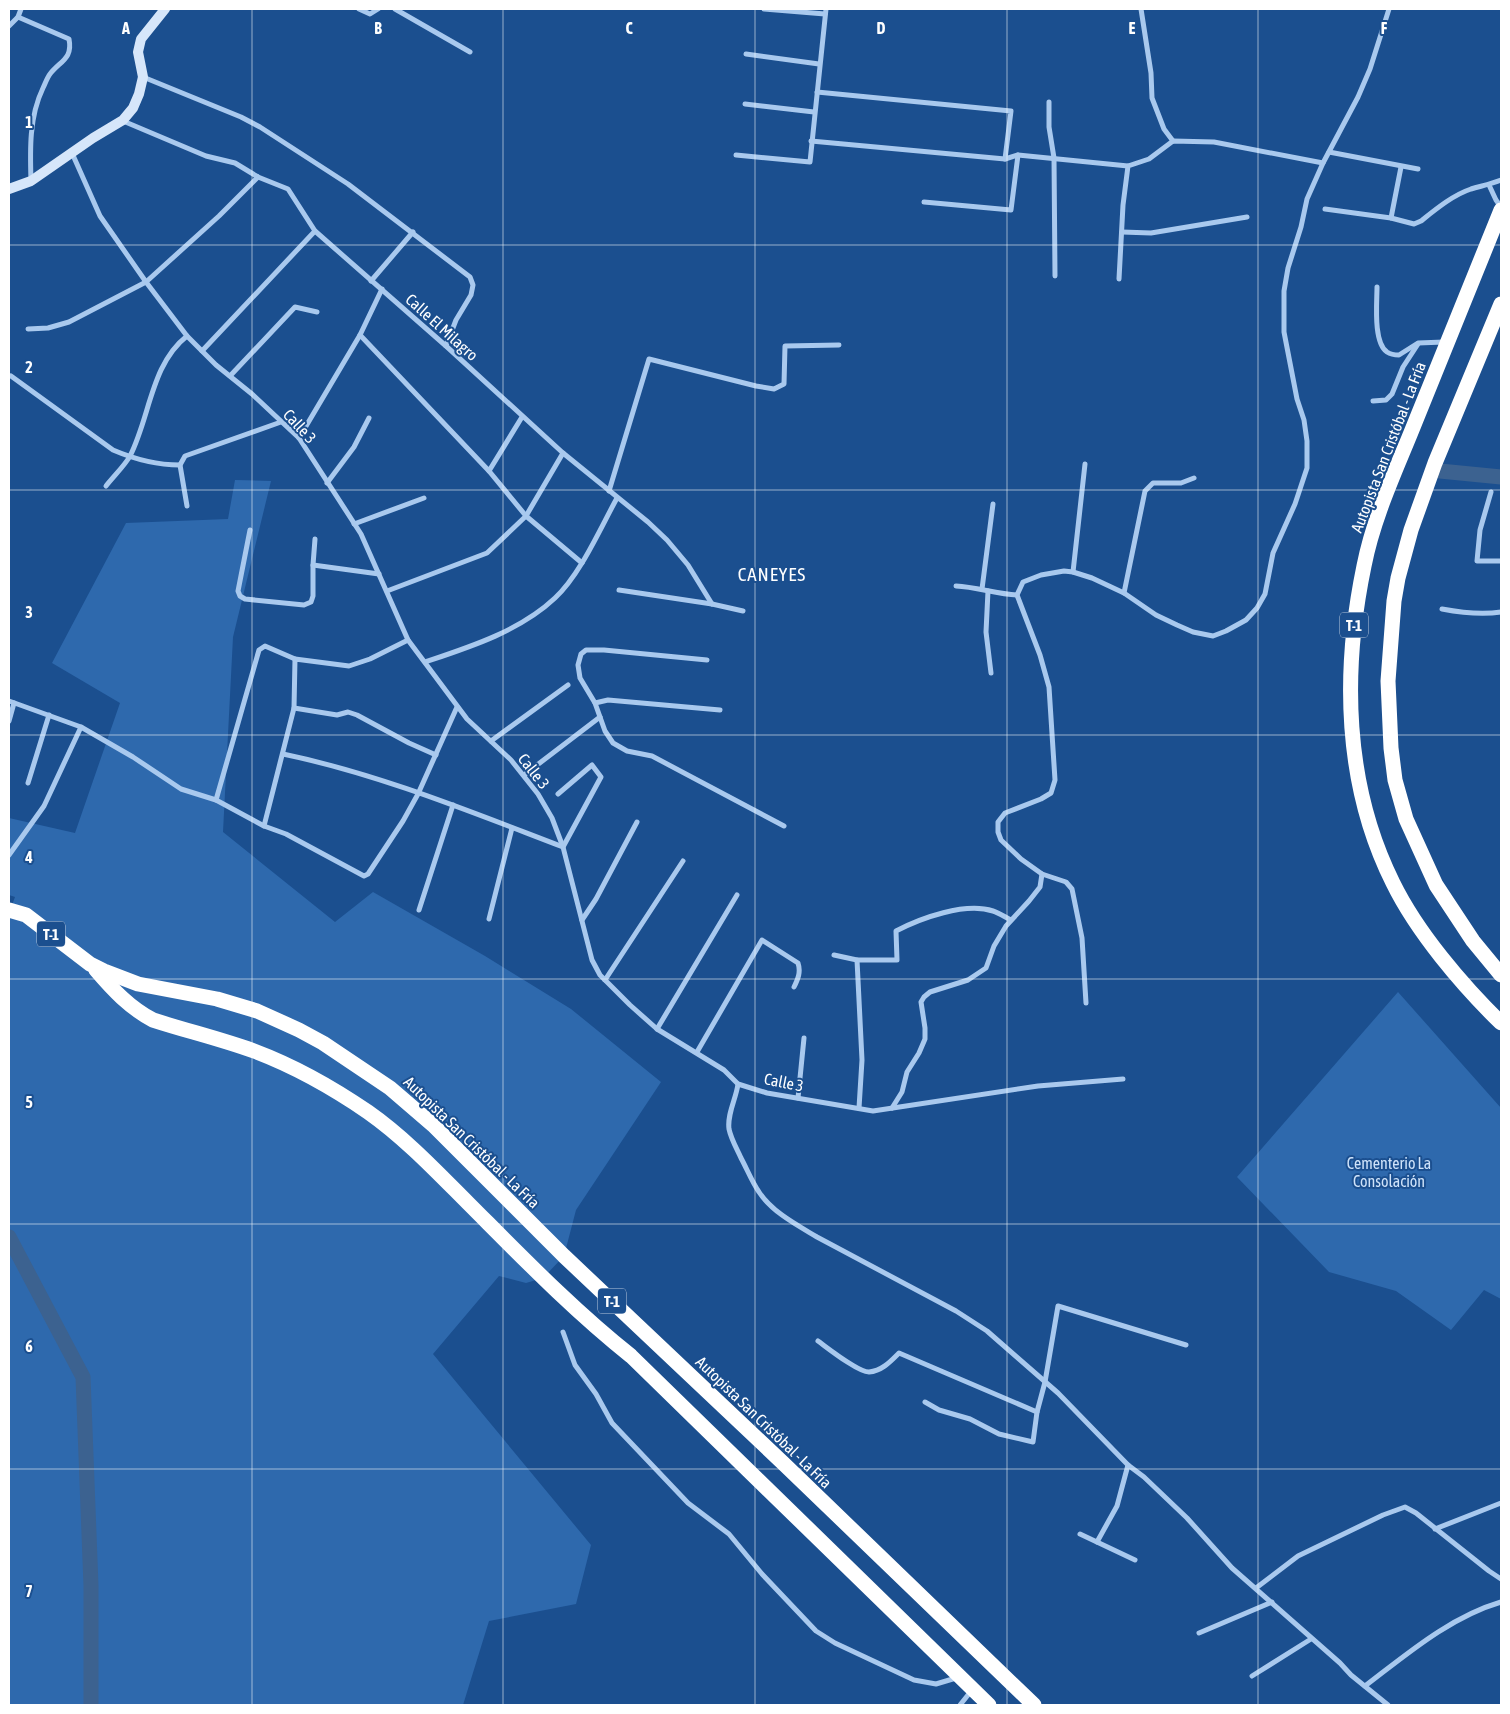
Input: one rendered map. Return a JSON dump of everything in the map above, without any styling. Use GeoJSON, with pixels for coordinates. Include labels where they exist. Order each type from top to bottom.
{"type":"FeatureCollection","features":[{"type":"Feature","properties":{"kind":"highway","name":"Autopista San Cristóbal - La Fría"},"geometry":{"type":"LineString","coordinates":[[1501,208],[1380,509],[1364,565],[1351,654],[1350,687],[1353,745],[1363,800],[1380,854],[1406,906],[1437,950],[1484,1006],[1501,1023]]}},
{"type":"Feature","properties":{"kind":"highway","name":"T-1"},"geometry":{"type":"LineString","coordinates":[[1501,304],[1435,463],[1410,530],[1394,601],[1388,681],[1395,780],[1406,818],[1436,885],[1472,941],[1501,975]]}},
{"type":"Feature","properties":{"kind":"highway","name":"T-1"},"geometry":{"type":"LineString","coordinates":[[9,910],[26,915],[90,964],[114,991],[139,1013],[153,1020],[256,1052],[300,1072],[349,1100],[389,1129],[425,1160],[600,1332],[631,1356],[989,1705]]}},
{"type":"Feature","properties":{"kind":"highway","name":"Autopista San Cristóbal - La Fría"},"geometry":{"type":"LineString","coordinates":[[90,964],[118,978],[138,984],[209,997],[258,1011],[322,1043],[390,1088],[433,1125],[564,1256],[783,1463],[1034,1705]]}},
{"type":"Feature","properties":{"kind":"street"},"geometry":{"type":"LineString","coordinates":[[9,26],[18,17],[21,9]]}},
{"type":"Feature","properties":{"kind":"street"},"geometry":{"type":"LineString","coordinates":[[9,189],[31,181],[123,120],[133,108],[143,77],[138,52],[141,40],[165,9]]}},
{"type":"Feature","properties":{"kind":"street"},"geometry":{"type":"LineString","coordinates":[[359,9],[370,14],[378,9]]}},
{"type":"Feature","properties":{"kind":"street"},"geometry":{"type":"LineString","coordinates":[[395,9],[470,52]]}},
{"type":"Feature","properties":{"kind":"street"},"geometry":{"type":"LineString","coordinates":[[736,155],[810,162],[825,11],[764,9]]}},
{"type":"Feature","properties":{"kind":"street"},"geometry":{"type":"LineString","coordinates":[[1141,9],[1151,73],[1152,98],[1164,130],[1173,141]]}},
{"type":"Feature","properties":{"kind":"street"},"geometry":{"type":"LineString","coordinates":[[1086,1004],[1082,938],[1072,889],[1066,882],[1042,874],[1009,848],[1001,840],[998,832],[998,822],[1005,813],[1041,799],[1051,792],[1055,780],[1049,687],[1040,655],[1017,595],[1024,582],[1041,575],[1064,571],[1073,572],[1092,578],[1124,593],[1156,615],[1177,625],[1193,632],[1212,636],[1246,620],[1257,608],[1265,594],[1273,553],[1295,504],[1307,468],[1307,442],[1304,420],[1297,398],[1284,332],[1284,291],[1288,268],[1301,227],[1307,199],[1323,163],[1358,97],[1370,68],[1389,9]]}},
{"type":"Feature","properties":{"kind":"street"},"geometry":{"type":"LineString","coordinates":[[18,17],[69,39],[71,48],[64,61],[50,74],[42,90],[36,110],[30,149],[31,181]]}},
{"type":"Feature","properties":{"kind":"street"},"geometry":{"type":"LineString","coordinates":[[746,54],[820,64]]}},
{"type":"Feature","properties":{"kind":"street"},"geometry":{"type":"LineString","coordinates":[[143,77],[241,117],[260,127],[348,184],[470,277],[473,282],[471,295],[456,320],[446,346]]}},
{"type":"Feature","properties":{"kind":"street"},"geometry":{"type":"LineString","coordinates":[[817,92],[1011,111],[1005,159]]}},
{"type":"Feature","properties":{"kind":"street"},"geometry":{"type":"LineString","coordinates":[[1049,102],[1048,127],[1054,158],[1054,276]]}},
{"type":"Feature","properties":{"kind":"street"},"geometry":{"type":"LineString","coordinates":[[745,104],[814,112]]}},
{"type":"Feature","properties":{"kind":"street","name":"Calle El Milagro"},"geometry":{"type":"LineString","coordinates":[[123,120],[206,156],[234,164],[258,177],[288,189],[315,231],[446,346],[522,417],[648,522],[678,551],[712,604]]}},
{"type":"Feature","properties":{"kind":"street"},"geometry":{"type":"LineString","coordinates":[[811,141],[1005,159],[1018,154],[1128,166],[1149,159],[1173,141],[1214,142],[1323,163]]}},
{"type":"Feature","properties":{"kind":"street"},"geometry":{"type":"LineString","coordinates":[[1329,152],[1418,169]]}},
{"type":"Feature","properties":{"kind":"street","name":"Calle 3"},"geometry":{"type":"LineString","coordinates":[[72,153],[100,216],[187,336],[299,438],[354,524],[387,591],[392,607],[408,640],[467,719],[511,760],[538,794],[552,818],[563,847],[592,960],[600,975],[657,1029],[724,1070],[738,1084],[767,1093],[873,1111],[1038,1086],[1123,1079]]}},
{"type":"Feature","properties":{"kind":"street"},"geometry":{"type":"LineString","coordinates":[[924,202],[1011,210],[1018,154]]}},
{"type":"Feature","properties":{"kind":"street"},"geometry":{"type":"LineString","coordinates":[[1118,280],[1124,188],[1128,166]]}},
{"type":"Feature","properties":{"kind":"street"},"geometry":{"type":"LineString","coordinates":[[1391,218],[1400,167]]}},
{"type":"Feature","properties":{"kind":"street"},"geometry":{"type":"LineString","coordinates":[[28,329],[48,328],[69,322],[146,282],[219,216],[258,177]]}},
{"type":"Feature","properties":{"kind":"street"},"geometry":{"type":"LineString","coordinates":[[1325,209],[1391,218],[1414,224],[1456,196],[1501,180]]}},
{"type":"Feature","properties":{"kind":"street"},"geometry":{"type":"LineString","coordinates":[[1489,185],[1501,208]]}},
{"type":"Feature","properties":{"kind":"street"},"geometry":{"type":"LineString","coordinates":[[1122,232],[1151,233],[1247,217]]}},
{"type":"Feature","properties":{"kind":"street"},"geometry":{"type":"LineString","coordinates":[[202,351],[315,231]]}},
{"type":"Feature","properties":{"kind":"street"},"geometry":{"type":"LineString","coordinates":[[371,281],[413,232]]}},
{"type":"Feature","properties":{"kind":"street"},"geometry":{"type":"LineString","coordinates":[[1378,287],[1377,329],[1382,347],[1389,354],[1398,356],[1418,343],[1447,342]]}},
{"type":"Feature","properties":{"kind":"street"},"geometry":{"type":"LineString","coordinates":[[299,438],[360,335],[382,289]]}},
{"type":"Feature","properties":{"kind":"street"},"geometry":{"type":"LineString","coordinates":[[230,376],[295,307],[317,312]]}},
{"type":"Feature","properties":{"kind":"street"},"geometry":{"type":"LineString","coordinates":[[360,335],[489,471],[526,516],[582,562]]}},
{"type":"Feature","properties":{"kind":"street"},"geometry":{"type":"LineString","coordinates":[[106,486],[130,457],[163,365],[176,344],[187,336]]}},
{"type":"Feature","properties":{"kind":"street"},"geometry":{"type":"LineString","coordinates":[[1373,402],[1386,400],[1392,394],[1403,367],[1418,343]]}},
{"type":"Feature","properties":{"kind":"street"},"geometry":{"type":"LineString","coordinates":[[609,491],[649,359],[756,386],[774,388],[784,384],[785,346],[840,345]]}},
{"type":"Feature","properties":{"kind":"street"},"geometry":{"type":"LineString","coordinates":[[11,376],[113,450],[130,457],[161,465],[180,465]]}},
{"type":"Feature","properties":{"kind":"street"},"geometry":{"type":"LineString","coordinates":[[489,471],[522,417]]}},
{"type":"Feature","properties":{"kind":"street"},"geometry":{"type":"LineString","coordinates":[[327,483],[354,447],[369,418]]}},
{"type":"Feature","properties":{"kind":"street"},"geometry":{"type":"LineString","coordinates":[[187,506],[180,465],[185,456],[281,422]]}},
{"type":"Feature","properties":{"kind":"street"},"geometry":{"type":"LineString","coordinates":[[387,591],[487,553],[526,516],[563,453]]}},
{"type":"Feature","properties":{"kind":"street"},"geometry":{"type":"LineString","coordinates":[[1073,572],[1085,464]]}},
{"type":"Feature","properties":{"kind":"street"},"geometry":{"type":"LineString","coordinates":[[1124,593],[1145,491],[1153,483],[1181,483],[1194,478]]}},
{"type":"Feature","properties":{"kind":"street"},"geometry":{"type":"LineString","coordinates":[[1491,492],[1480,530],[1477,561],[1501,561]]}},
{"type":"Feature","properties":{"kind":"street"},"geometry":{"type":"LineString","coordinates":[[354,524],[424,498]]}},
{"type":"Feature","properties":{"kind":"street"},"geometry":{"type":"LineString","coordinates":[[425,662],[459,651],[495,635],[531,617],[556,598],[582,562],[617,498]]}},
{"type":"Feature","properties":{"kind":"street"},"geometry":{"type":"LineString","coordinates":[[991,674],[986,632],[985,590],[993,504]]}},
{"type":"Feature","properties":{"kind":"street"},"geometry":{"type":"LineString","coordinates":[[250,530],[238,591],[242,598],[308,604],[313,596],[315,539]]}},
{"type":"Feature","properties":{"kind":"street"},"geometry":{"type":"LineString","coordinates":[[313,565],[379,574]]}},
{"type":"Feature","properties":{"kind":"street"},"geometry":{"type":"LineString","coordinates":[[956,586],[1017,595]]}},
{"type":"Feature","properties":{"kind":"street"},"geometry":{"type":"LineString","coordinates":[[619,590],[712,604],[743,611]]}},
{"type":"Feature","properties":{"kind":"street"},"geometry":{"type":"LineString","coordinates":[[1442,609],[1465,613],[1486,614],[1501,612]]}},
{"type":"Feature","properties":{"kind":"street"},"geometry":{"type":"LineString","coordinates":[[216,800],[259,650],[265,646],[295,659],[349,666],[370,659],[408,640]]}},
{"type":"Feature","properties":{"kind":"street"},"geometry":{"type":"LineString","coordinates":[[707,660],[604,650],[584,651],[578,662],[578,674],[595,703],[609,738],[622,748],[652,756],[784,826]]}},
{"type":"Feature","properties":{"kind":"street"},"geometry":{"type":"LineString","coordinates":[[264,826],[294,708],[295,659]]}},
{"type":"Feature","properties":{"kind":"street"},"geometry":{"type":"LineString","coordinates":[[491,741],[568,685]]}},
{"type":"Feature","properties":{"kind":"street"},"geometry":{"type":"LineString","coordinates":[[595,703],[608,700],[720,710]]}},
{"type":"Feature","properties":{"kind":"street"},"geometry":{"type":"LineString","coordinates":[[9,721],[11,702],[81,727],[181,789],[216,800],[264,826],[286,834],[364,876],[368,874],[403,821],[418,794],[457,707]]}},
{"type":"Feature","properties":{"kind":"street"},"geometry":{"type":"LineString","coordinates":[[294,708],[337,715],[348,712],[436,755]]}},
{"type":"Feature","properties":{"kind":"street"},"geometry":{"type":"LineString","coordinates":[[28,783],[49,716]]}},
{"type":"Feature","properties":{"kind":"street"},"geometry":{"type":"LineString","coordinates":[[524,775],[600,717]]}},
{"type":"Feature","properties":{"kind":"street"},"geometry":{"type":"LineString","coordinates":[[9,855],[44,806],[81,727]]}},
{"type":"Feature","properties":{"kind":"street"},"geometry":{"type":"LineString","coordinates":[[283,754],[347,769],[563,847],[601,777],[592,765],[558,794]]}},
{"type":"Feature","properties":{"kind":"street"},"geometry":{"type":"LineString","coordinates":[[419,910],[453,806]]}},
{"type":"Feature","properties":{"kind":"street"},"geometry":{"type":"LineString","coordinates":[[582,920],[596,899],[637,822]]}},
{"type":"Feature","properties":{"kind":"street"},"geometry":{"type":"LineString","coordinates":[[489,919],[512,828]]}},
{"type":"Feature","properties":{"kind":"street"},"geometry":{"type":"LineString","coordinates":[[605,980],[683,861]]}},
{"type":"Feature","properties":{"kind":"street"},"geometry":{"type":"LineString","coordinates":[[892,1108],[902,1092],[907,1072],[925,1039],[921,1002],[924,997],[930,992],[968,980],[986,968],[994,946],[1011,920],[1040,887],[1042,874]]}},
{"type":"Feature","properties":{"kind":"street"},"geometry":{"type":"LineString","coordinates":[[657,1029],[737,895]]}},
{"type":"Feature","properties":{"kind":"street"},"geometry":{"type":"LineString","coordinates":[[834,955],[857,960],[897,960],[896,931],[916,921],[963,908],[993,911],[1011,920]]}},
{"type":"Feature","properties":{"kind":"street"},"geometry":{"type":"LineString","coordinates":[[697,1052],[762,940],[798,963],[800,968],[799,977],[794,987]]}},
{"type":"Feature","properties":{"kind":"street"},"geometry":{"type":"LineString","coordinates":[[857,960],[862,1060],[859,1108]]}},
{"type":"Feature","properties":{"kind":"street"},"geometry":{"type":"LineString","coordinates":[[798,1098],[804,1038]]}},
{"type":"Feature","properties":{"kind":"street"},"geometry":{"type":"LineString","coordinates":[[738,1084],[729,1120],[729,1129],[749,1174],[766,1201],[805,1230],[987,1331],[1046,1382],[1128,1465],[1187,1518],[1232,1568],[1388,1705]]}},
{"type":"Feature","properties":{"kind":"street"},"geometry":{"type":"LineString","coordinates":[[925,1402],[939,1410],[970,1419],[999,1434],[1033,1442],[1046,1382],[1058,1306],[1186,1344]]}},
{"type":"Feature","properties":{"kind":"street"},"geometry":{"type":"LineString","coordinates":[[564,1332],[575,1365],[596,1394],[612,1423],[688,1503],[729,1534],[762,1574],[816,1631],[836,1643],[914,1680],[936,1684],[959,1677]]}},
{"type":"Feature","properties":{"kind":"street"},"geometry":{"type":"LineString","coordinates":[[818,1341],[857,1368],[868,1372],[878,1370],[889,1364],[899,1353],[1038,1412]]}},
{"type":"Feature","properties":{"kind":"street"},"geometry":{"type":"LineString","coordinates":[[1096,1542],[1117,1506],[1128,1465]]}},
{"type":"Feature","properties":{"kind":"street"},"geometry":{"type":"LineString","coordinates":[[1435,1528],[1501,1503]]}},
{"type":"Feature","properties":{"kind":"street"},"geometry":{"type":"LineString","coordinates":[[1256,1588],[1298,1556],[1395,1510],[1406,1507],[1501,1579]]}},
{"type":"Feature","properties":{"kind":"street"},"geometry":{"type":"LineString","coordinates":[[1080,1534],[1135,1560]]}},
{"type":"Feature","properties":{"kind":"street"},"geometry":{"type":"LineString","coordinates":[[1199,1633],[1272,1602]]}},
{"type":"Feature","properties":{"kind":"street"},"geometry":{"type":"LineString","coordinates":[[1365,1686],[1438,1631],[1490,1605],[1501,1602]]}},
{"type":"Feature","properties":{"kind":"street"},"geometry":{"type":"LineString","coordinates":[[1252,1676],[1311,1639]]}},
{"type":"Feature","properties":{"kind":"street"},"geometry":{"type":"LineString","coordinates":[[960,1705],[973,1690]]}},
{"type":"Feature","properties":{"kind":"green space"},"geometry":{"type":"Polygon","coordinates":[[[235,480],[271,481],[233,637],[223,832],[335,922],[373,892],[485,956],[571,1009],[661,1082],[576,1210],[564,1256],[543,1278],[526,1283],[499,1276],[433,1354],[591,1545],[576,1604],[489,1621],[463,1705],[9,1705],[9,913],[15,897],[9,895],[9,818],[75,833],[120,703],[52,663],[126,523],[228,519],[235,480]]]}},
{"type":"Feature","properties":{"kind":"green space","name":"Cementerio La Consolación"},"geometry":{"type":"Polygon","coordinates":[[[1398,992],[1501,1108],[1501,1299],[1484,1290],[1451,1330],[1396,1291],[1329,1272],[1237,1177],[1398,992]]]}},
{"type":"Feature","properties":{"kind":"waterway"},"geometry":{"type":"LineString","coordinates":[[1440,471],[1501,477]]}},
{"type":"Feature","properties":{"kind":"waterway"},"geometry":{"type":"LineString","coordinates":[[9,1237],[83,1377],[91,1586],[91,1705]]}},
{"type":"Feature","properties":{"kind":"district","name":"CANEYES"},"geometry":{"type":"Point","coordinates":[772,574]}}]}
